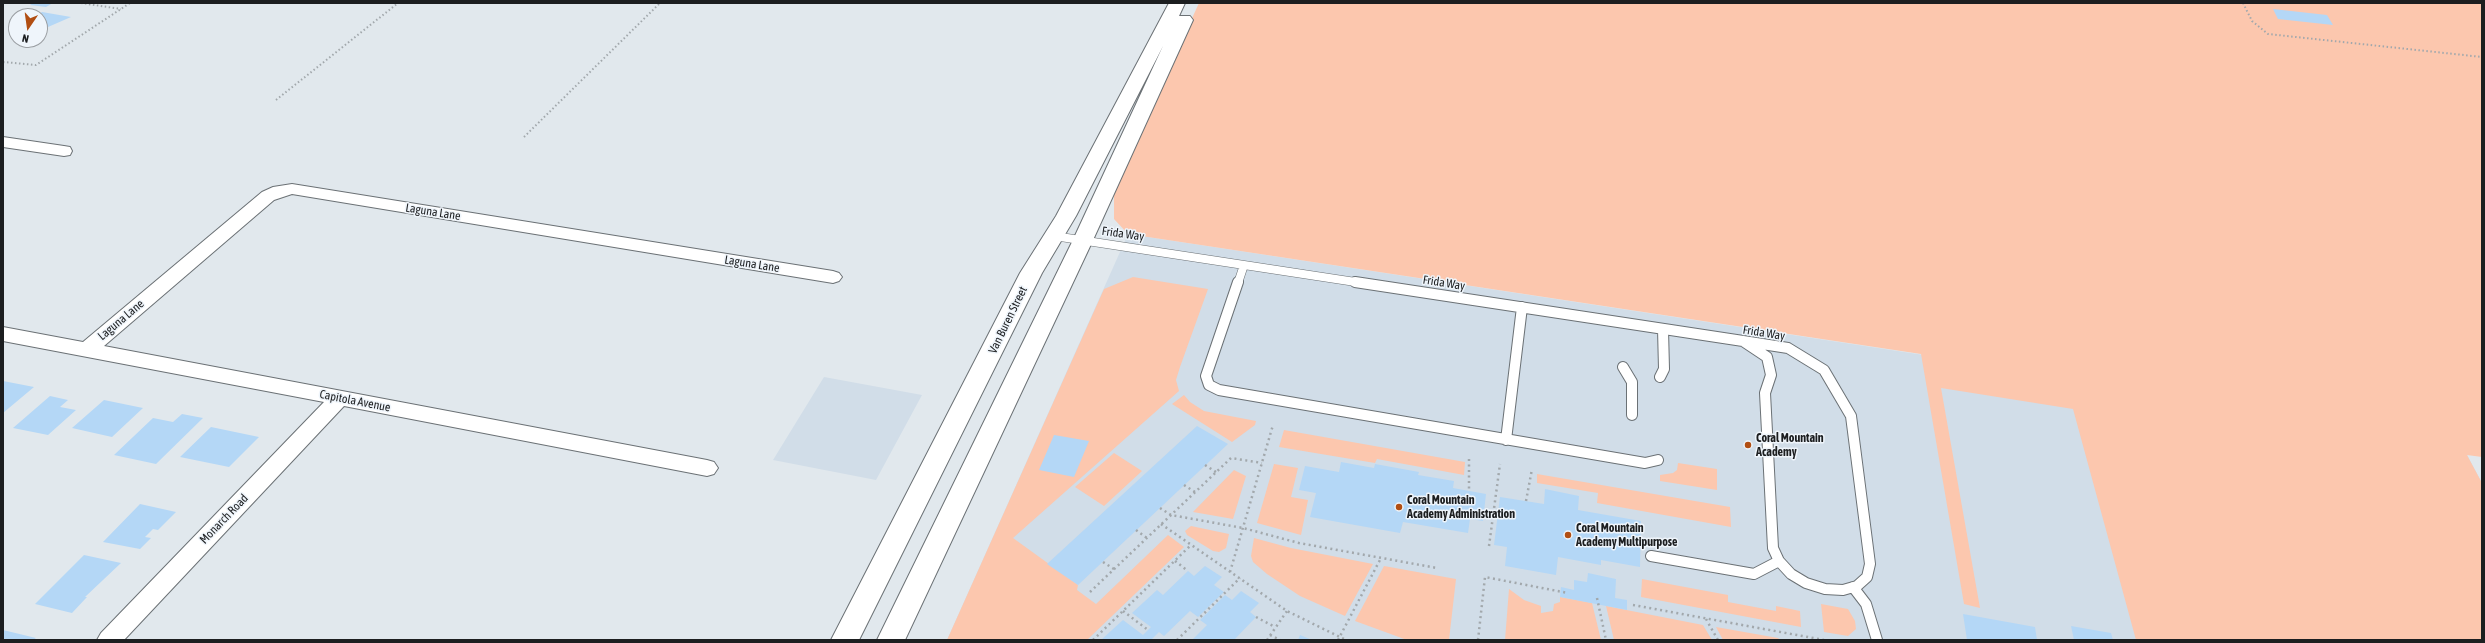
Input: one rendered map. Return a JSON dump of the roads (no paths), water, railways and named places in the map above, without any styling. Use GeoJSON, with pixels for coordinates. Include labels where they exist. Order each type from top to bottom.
{"type":"FeatureCollection","features":[{"type":"Feature","properties":{"kind":"street","name":"Van Buren Street"},"geometry":{"type":"LineString","coordinates":[[845,640],[1031,273],[1054,236],[1177,3]]}},
{"type":"Feature","properties":{"kind":"street"},"geometry":{"type":"LineString","coordinates":[[891,640],[1030,353],[1090,241],[1192,3]]}},
{"type":"Feature","properties":{"kind":"street"},"geometry":{"type":"LineString","coordinates":[[3,142],[64,152]]}},
{"type":"Feature","properties":{"kind":"street","name":"Laguna Lane"},"geometry":{"type":"LineString","coordinates":[[87,350],[268,196],[279,191],[292,189],[833,277]]}},
{"type":"Feature","properties":{"kind":"street","name":"Capitola Avenue"},"geometry":{"type":"LineString","coordinates":[[3,334],[707,468]]}},
{"type":"Feature","properties":{"kind":"street","name":"Monarch Road"},"geometry":{"type":"LineString","coordinates":[[115,639],[340,398]]}},
{"type":"Feature","properties":{"kind":"lane","name":"Frida Way"},"geometry":{"type":"LineString","coordinates":[[1054,236],[1788,348],[1824,370],[1852,416],[1870,564],[1867,577],[1853,588]]}},
{"type":"Feature","properties":{"kind":"lane"},"geometry":{"type":"LineString","coordinates":[[1244,265],[1209,363],[1206,376],[1209,385],[1219,390],[1639,462],[1658,460]]}},
{"type":"Feature","properties":{"kind":"lane"},"geometry":{"type":"LineString","coordinates":[[1506,440],[1522,307]]}},
{"type":"Feature","properties":{"kind":"lane"},"geometry":{"type":"LineString","coordinates":[[1660,377],[1664,369],[1663,329]]}},
{"type":"Feature","properties":{"kind":"lane"},"geometry":{"type":"LineString","coordinates":[[1743,341],[1767,358],[1771,375],[1765,393],[1773,548],[1779,561],[1791,574],[1806,583],[1825,589],[1843,590],[1853,588],[1866,604],[1877,640]]}},
{"type":"Feature","properties":{"kind":"lane"},"geometry":{"type":"LineString","coordinates":[[1623,367],[1632,382],[1632,416]]}},
{"type":"Feature","properties":{"kind":"lane"},"geometry":{"type":"LineString","coordinates":[[1651,556],[1754,574],[1779,561]]}},
{"type":"Feature","properties":{"kind":"place","name":"Coral Mountain Academy"},"geometry":{"type":"Point","coordinates":[1748,445]}},
{"type":"Feature","properties":{"kind":"place","name":"Coral Mountain Academy Administration"},"geometry":{"type":"Point","coordinates":[1399,507]}},
{"type":"Feature","properties":{"kind":"place","name":"Coral Mountain Academy Multipurpose"},"geometry":{"type":"Point","coordinates":[1568,535]}}]}
